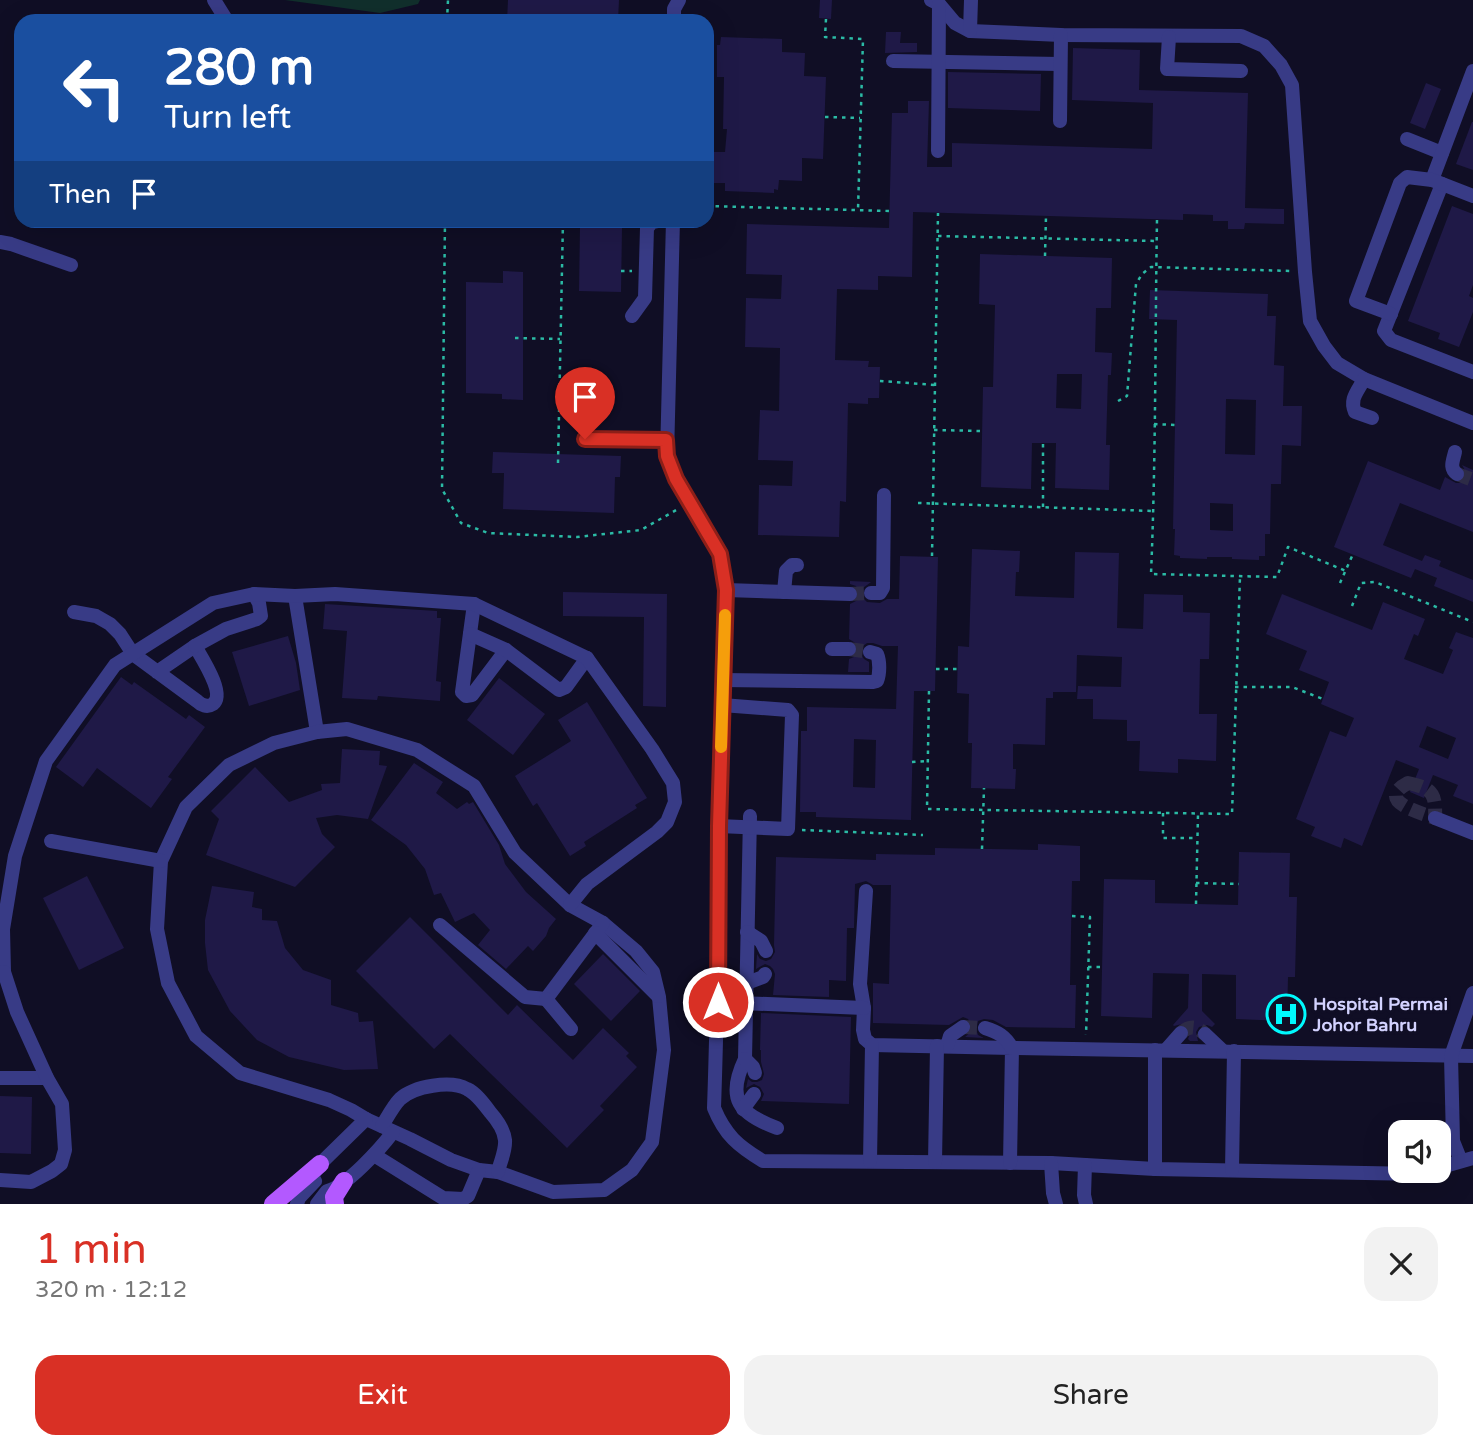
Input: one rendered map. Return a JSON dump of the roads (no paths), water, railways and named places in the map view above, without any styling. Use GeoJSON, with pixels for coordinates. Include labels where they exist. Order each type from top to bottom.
{"type":"FeatureCollection","features":[{"type":"Feature","properties":{"kind":"main road"},"geometry":{"type":"LineString","coordinates":[[273,1204],[317,1173]]}},
{"type":"Feature","properties":{"kind":"main road"},"geometry":{"type":"LineString","coordinates":[[331,1198],[344,1181]]}},
{"type":"Feature","properties":{"kind":"street"},"geometry":{"type":"LineString","coordinates":[[970,31],[971,0]]}},
{"type":"Feature","properties":{"kind":"street"},"geometry":{"type":"LineString","coordinates":[[935,2],[955,23],[970,31],[1169,37],[1241,36],[1264,46],[1281,65],[1292,85],[1310,321],[1324,346],[1338,363],[1364,379],[1473,424]]}},
{"type":"Feature","properties":{"kind":"street"},"geometry":{"type":"LineString","coordinates":[[935,2],[939,62],[937,151]]}},
{"type":"Feature","properties":{"kind":"street"},"geometry":{"type":"LineString","coordinates":[[1060,121],[1061,35]]}},
{"type":"Feature","properties":{"kind":"street"},"geometry":{"type":"LineString","coordinates":[[1169,37],[1167,69],[1241,71]]}},
{"type":"Feature","properties":{"kind":"street"},"geometry":{"type":"LineString","coordinates":[[893,61],[1060,64]]}},
{"type":"Feature","properties":{"kind":"street"},"geometry":{"type":"LineString","coordinates":[[1472,78],[1442,153],[1437,182],[1384,331],[1391,340],[1473,372]]}},
{"type":"Feature","properties":{"kind":"street"},"geometry":{"type":"LineString","coordinates":[[1407,139],[1442,153]]}},
{"type":"Feature","properties":{"kind":"street"},"geometry":{"type":"LineString","coordinates":[[1391,314],[1356,301],[1399,183],[1407,177],[1437,182],[1473,196]]}},
{"type":"Feature","properties":{"kind":"street"},"geometry":{"type":"LineString","coordinates":[[632,316],[645,298],[647,228]]}},
{"type":"Feature","properties":{"kind":"street"},"geometry":{"type":"LineString","coordinates":[[673,228],[667,456],[676,479],[720,554],[726,590],[714,1108],[720,1123],[732,1139],[743,1149],[763,1160],[1051,1163],[1155,1169],[1388,1173]]}},
{"type":"Feature","properties":{"kind":"street"},"geometry":{"type":"LineString","coordinates":[[0,242],[71,265]]}},
{"type":"Feature","properties":{"kind":"street"},"geometry":{"type":"LineString","coordinates":[[645,298],[671,298]]}},
{"type":"Feature","properties":{"kind":"street"},"geometry":{"type":"LineString","coordinates":[[1364,379],[1352,406],[1355,412],[1371,418]]}},
{"type":"Feature","properties":{"kind":"street"},"geometry":{"type":"LineString","coordinates":[[585,439],[666,440]]}},
{"type":"Feature","properties":{"kind":"street"},"geometry":{"type":"LineString","coordinates":[[1455,452],[1451,466],[1457,474]]}},
{"type":"Feature","properties":{"kind":"street"},"geometry":{"type":"LineString","coordinates":[[871,593],[880,593],[883,589],[878,564],[884,495]]}},
{"type":"Feature","properties":{"kind":"street"},"geometry":{"type":"LineString","coordinates":[[788,592],[786,571],[792,565],[797,565]]}},
{"type":"Feature","properties":{"kind":"street"},"geometry":{"type":"LineString","coordinates":[[726,590],[850,594]]}},
{"type":"Feature","properties":{"kind":"street"},"geometry":{"type":"LineString","coordinates":[[158,672],[195,646],[226,629],[257,620],[261,616],[254,594]]}},
{"type":"Feature","properties":{"kind":"street"},"geometry":{"type":"LineString","coordinates":[[0,1180],[31,1182],[61,1164],[65,1150],[62,1104],[17,1012],[2,972],[3,929],[15,856],[46,761],[115,665],[214,603],[254,594],[335,594],[474,604],[587,658],[673,783],[675,802],[667,822],[657,832],[587,884],[570,905]]}},
{"type":"Feature","properties":{"kind":"street"},"geometry":{"type":"LineString","coordinates":[[295,596],[317,732]]}},
{"type":"Feature","properties":{"kind":"street"},"geometry":{"type":"LineString","coordinates":[[474,604],[462,692],[466,696],[472,695],[506,650]]}},
{"type":"Feature","properties":{"kind":"street"},"geometry":{"type":"LineString","coordinates":[[74,612],[96,616],[110,624],[133,654],[202,705],[208,706],[214,704],[218,691],[195,646]]}},
{"type":"Feature","properties":{"kind":"street"},"geometry":{"type":"LineString","coordinates":[[470,634],[506,650],[559,690],[566,687],[587,658]]}},
{"type":"Feature","properties":{"kind":"street"},"geometry":{"type":"LineString","coordinates":[[831,649],[849,649]]}},
{"type":"Feature","properties":{"kind":"street"},"geometry":{"type":"LineString","coordinates":[[723,680],[873,682],[878,678],[879,658],[877,654],[870,652]]}},
{"type":"Feature","properties":{"kind":"street"},"geometry":{"type":"LineString","coordinates":[[719,826],[750,821],[788,829],[792,715],[788,710],[752,712],[722,705]]}},
{"type":"Feature","properties":{"kind":"street"},"geometry":{"type":"LineString","coordinates":[[347,729],[417,750],[474,786],[515,852],[570,905],[599,928],[636,951],[653,972],[659,997],[664,1050],[652,1142],[632,1170],[604,1190],[553,1192],[498,1172],[479,1170],[451,1160],[329,1100],[240,1073],[196,1036],[169,983],[157,929],[161,861],[186,807],[229,765],[274,743],[317,732],[347,729]]}},
{"type":"Feature","properties":{"kind":"street"},"geometry":{"type":"LineString","coordinates":[[1435,818],[1473,833]]}},
{"type":"Feature","properties":{"kind":"street"},"geometry":{"type":"LineString","coordinates":[[750,821],[745,1059],[736,1088],[740,1104],[750,1116],[777,1128]]}},
{"type":"Feature","properties":{"kind":"street"},"geometry":{"type":"LineString","coordinates":[[51,841],[161,861]]}},
{"type":"Feature","properties":{"kind":"street"},"geometry":{"type":"LineString","coordinates":[[866,891],[860,984],[864,1008],[863,1030],[865,1039],[872,1045],[1473,1056]]}},
{"type":"Feature","properties":{"kind":"street"},"geometry":{"type":"LineString","coordinates":[[440,925],[525,997],[546,999],[571,1029]]}},
{"type":"Feature","properties":{"kind":"street"},"geometry":{"type":"LineString","coordinates":[[546,999],[599,928]]}},
{"type":"Feature","properties":{"kind":"street"},"geometry":{"type":"LineString","coordinates":[[747,932],[761,941],[766,951]]}},
{"type":"Feature","properties":{"kind":"street"},"geometry":{"type":"LineString","coordinates":[[747,983],[765,974]]}},
{"type":"Feature","properties":{"kind":"street"},"geometry":{"type":"LineString","coordinates":[[1467,1160],[1453,1141],[1451,1056],[1473,993]]}},
{"type":"Feature","properties":{"kind":"street"},"geometry":{"type":"LineString","coordinates":[[718,1002],[864,1008]]}},
{"type":"Feature","properties":{"kind":"street"},"geometry":{"type":"LineString","coordinates":[[935,1162],[942,1046],[963,1027]]}},
{"type":"Feature","properties":{"kind":"street"},"geometry":{"type":"LineString","coordinates":[[985,1028],[1007,1038],[1012,1048],[1010,1163]]}},
{"type":"Feature","properties":{"kind":"street"},"geometry":{"type":"LineString","coordinates":[[1155,1169],[1160,1050],[1181,1033]]}},
{"type":"Feature","properties":{"kind":"street"},"geometry":{"type":"LineString","coordinates":[[1206,1034],[1229,1051]]}},
{"type":"Feature","properties":{"kind":"street"},"geometry":{"type":"LineString","coordinates":[[870,1161],[872,1045]]}},
{"type":"Feature","properties":{"kind":"street"},"geometry":{"type":"LineString","coordinates":[[1229,1051],[1232,1170]]}},
{"type":"Feature","properties":{"kind":"street"},"geometry":{"type":"LineString","coordinates":[[745,1059],[755,1073]]}},
{"type":"Feature","properties":{"kind":"street"},"geometry":{"type":"LineString","coordinates":[[0,1078],[47,1078]]}},
{"type":"Feature","properties":{"kind":"street"},"geometry":{"type":"LineString","coordinates":[[344,1181],[374,1155],[399,1100],[414,1091],[448,1084],[469,1089],[502,1128],[505,1148],[498,1172]]}},
{"type":"Feature","properties":{"kind":"street"},"geometry":{"type":"LineString","coordinates":[[743,1109],[754,1094]]}},
{"type":"Feature","properties":{"kind":"street"},"geometry":{"type":"LineString","coordinates":[[297,1204],[317,1173],[366,1119]]}},
{"type":"Feature","properties":{"kind":"street"},"geometry":{"type":"LineString","coordinates":[[374,1155],[443,1198],[454,1200],[468,1196],[479,1170]]}},
{"type":"Feature","properties":{"kind":"street"},"geometry":{"type":"LineString","coordinates":[[1051,1163],[1052,1200]]}},
{"type":"Feature","properties":{"kind":"street"},"geometry":{"type":"LineString","coordinates":[[1084,1201],[1086,1166]]}},
{"type":"Feature","properties":{"kind":"street"},"geometry":{"type":"LineString","coordinates":[[317,1173],[331,1198],[317,1204]]}},
{"type":"Feature","properties":{"kind":"tunnel"},"geometry":{"type":"LineString","coordinates":[[1457,474],[1473,480]]}},
{"type":"Feature","properties":{"kind":"tunnel"},"geometry":{"type":"LineString","coordinates":[[850,594],[871,593]]}},
{"type":"Feature","properties":{"kind":"tunnel"},"geometry":{"type":"LineString","coordinates":[[849,649],[870,652]]}},
{"type":"Feature","properties":{"kind":"tunnel"},"geometry":{"type":"LineString","coordinates":[[1408,783],[1423,787],[1431,793],[1435,803],[1435,818],[1398,801],[1396,795],[1399,789],[1408,783]]}},
{"type":"Feature","properties":{"kind":"tunnel"},"geometry":{"type":"LineString","coordinates":[[963,1027],[985,1028]]}},
{"type":"Feature","properties":{"kind":"tunnel"},"geometry":{"type":"LineString","coordinates":[[1181,1033],[1193,1028],[1205,1034]]}},
{"type":"Feature","properties":{"kind":"place","name":"Hospital Permai Johor Bahru"},"geometry":{"type":"Point","coordinates":[1286,1014]}}]}
